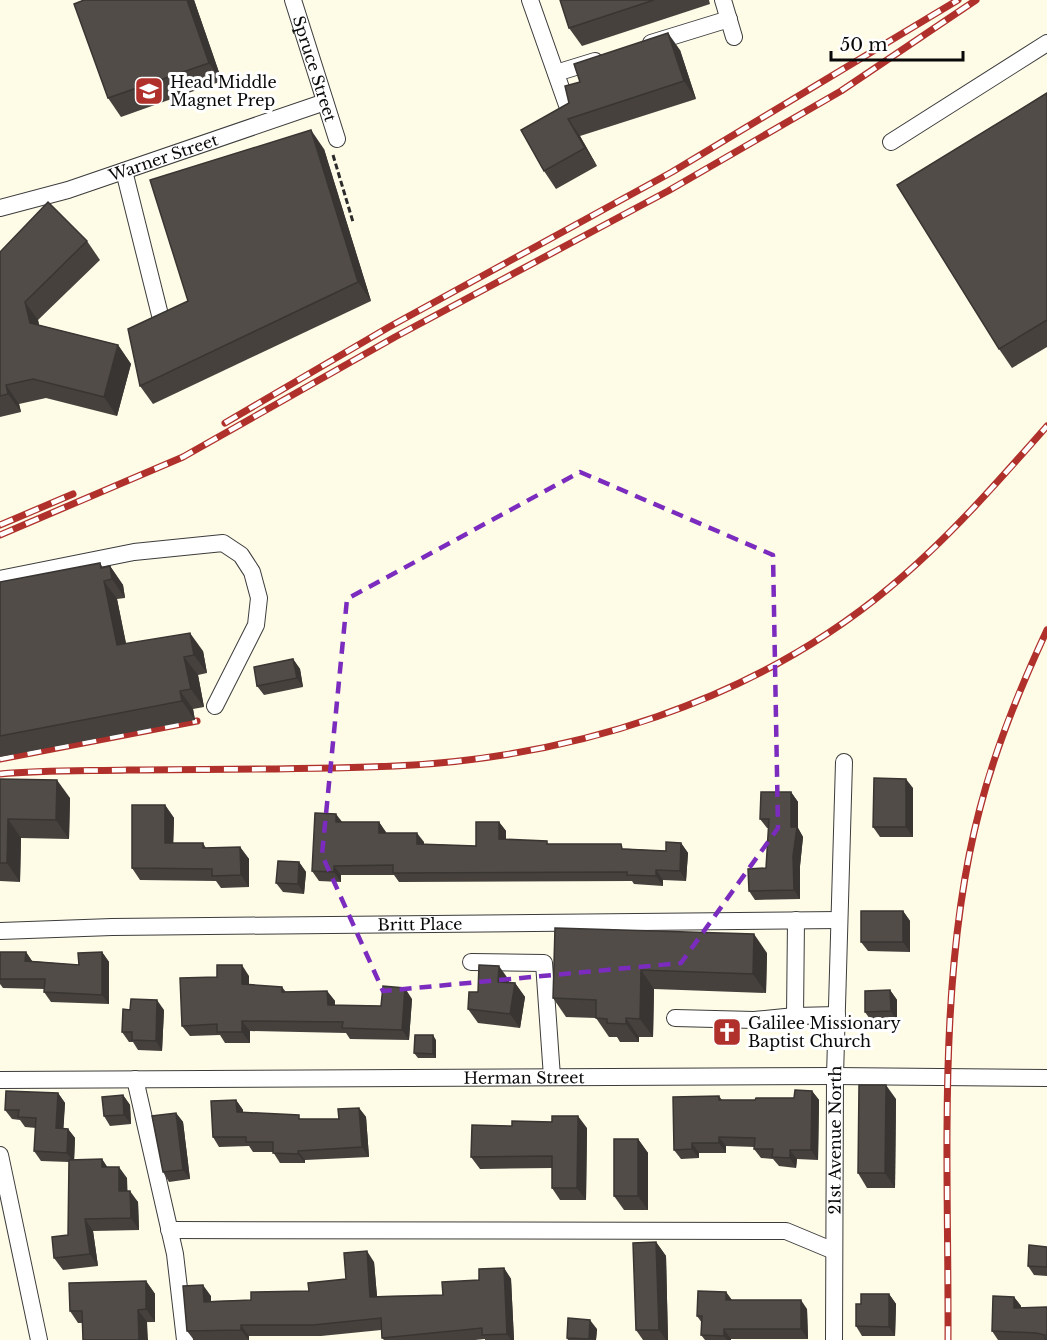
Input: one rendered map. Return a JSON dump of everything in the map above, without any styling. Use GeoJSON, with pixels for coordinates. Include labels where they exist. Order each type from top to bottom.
{"type":"FeatureCollection","features":[{"type":"Feature","properties":{"kind":"street","name":"Spruce Street"},"geometry":{"type":"LineString","coordinates":[[293,0],[325,102],[334,144]]}},
{"type":"Feature","properties":{"kind":"street"},"geometry":{"type":"LineString","coordinates":[[530,0],[567,105]]}},
{"type":"Feature","properties":{"kind":"street"},"geometry":{"type":"LineString","coordinates":[[723,0],[734,37]]}},
{"type":"Feature","properties":{"kind":"street"},"geometry":{"type":"LineString","coordinates":[[631,50],[729,19]]}},
{"type":"Feature","properties":{"kind":"street"},"geometry":{"type":"LineString","coordinates":[[891,142],[1047,44]]}},
{"type":"Feature","properties":{"kind":"street"},"geometry":{"type":"LineString","coordinates":[[555,74],[610,56]]}},
{"type":"Feature","properties":{"kind":"street","name":"Warner Street"},"geometry":{"type":"LineString","coordinates":[[0,208],[124,171],[325,102]]}},
{"type":"Feature","properties":{"kind":"street"},"geometry":{"type":"LineString","coordinates":[[124,171],[160,315]]}},
{"type":"Feature","properties":{"kind":"street"},"geometry":{"type":"LineString","coordinates":[[0,579],[134,552],[223,543],[241,555],[252,572],[259,598],[256,625],[215,705]]}},
{"type":"Feature","properties":{"kind":"street","name":"21st Avenue North"},"geometry":{"type":"LineString","coordinates":[[834,1340],[835,1076],[844,762]]}},
{"type":"Feature","properties":{"kind":"street"},"geometry":{"type":"LineString","coordinates":[[795,1016],[796,920]]}},
{"type":"Feature","properties":{"kind":"street","name":"Britt Place"},"geometry":{"type":"LineString","coordinates":[[0,932],[112,927],[839,920]]}},
{"type":"Feature","properties":{"kind":"street"},"geometry":{"type":"LineString","coordinates":[[471,962],[544,963],[552,1077]]}},
{"type":"Feature","properties":{"kind":"street"},"geometry":{"type":"LineString","coordinates":[[675,1018],[754,1020],[837,1015]]}},
{"type":"Feature","properties":{"kind":"street","name":"Herman Street"},"geometry":{"type":"LineString","coordinates":[[0,1080],[835,1076],[1047,1078]]}},
{"type":"Feature","properties":{"kind":"street"},"geometry":{"type":"LineString","coordinates":[[135,1079],[169,1230],[185,1340]]}},
{"type":"Feature","properties":{"kind":"street"},"geometry":{"type":"LineString","coordinates":[[0,1155],[7,1221],[39,1340]]}},
{"type":"Feature","properties":{"kind":"street"},"geometry":{"type":"LineString","coordinates":[[169,1230],[786,1231],[834,1251]]}},
{"type":"Feature","properties":{"kind":"path"},"geometry":{"type":"LineString","coordinates":[[334,144],[353,222]]}},
{"type":"Feature","properties":{"kind":"highlighted area"},"geometry":{"type":"Polygon","coordinates":[[[580,472],[773,555],[778,828],[681,963],[383,991],[322,855],[347,599],[580,472]]]}},
{"type":"Feature","properties":{"kind":"building"},"geometry":{"type":"Polygon","coordinates":[[[84,0],[187,0],[209,63],[108,98],[74,4],[84,0]]]}},
{"type":"Feature","properties":{"kind":"building"},"geometry":{"type":"Polygon","coordinates":[[[560,0],[654,0],[569,28],[560,0]]]}},
{"type":"Feature","properties":{"kind":"building"},"geometry":{"type":"Polygon","coordinates":[[[668,33],[684,81],[568,119],[585,148],[544,171],[521,130],[569,103],[565,86],[580,82],[574,64],[668,33]]]}},
{"type":"Feature","properties":{"kind":"building"},"geometry":{"type":"Polygon","coordinates":[[[1047,93],[1047,320],[999,349],[897,185],[1047,93]]]}},
{"type":"Feature","properties":{"kind":"building"},"geometry":{"type":"Polygon","coordinates":[[[311,130],[358,282],[140,386],[128,329],[188,301],[150,180],[311,130]]]}},
{"type":"Feature","properties":{"kind":"building"},"geometry":{"type":"Polygon","coordinates":[[[48,202],[87,241],[25,302],[30,323],[118,345],[104,397],[33,379],[6,385],[8,394],[0,396],[0,252],[48,202]]]}},
{"type":"Feature","properties":{"kind":"building"},"geometry":{"type":"Polygon","coordinates":[[[100,563],[101,568],[110,566],[112,579],[104,581],[117,645],[190,633],[194,655],[184,657],[191,689],[180,691],[182,701],[0,736],[0,582],[100,563]]]}},
{"type":"Feature","properties":{"kind":"building"},"geometry":{"type":"Polygon","coordinates":[[[293,659],[297,678],[257,686],[254,667],[293,659]]]}},
{"type":"Feature","properties":{"kind":"building"},"geometry":{"type":"Polygon","coordinates":[[[874,778],[906,779],[906,827],[873,827],[874,778]]]}},
{"type":"Feature","properties":{"kind":"building"},"geometry":{"type":"Polygon","coordinates":[[[0,779],[57,780],[56,820],[8,819],[7,863],[0,863],[0,779]]]}},
{"type":"Feature","properties":{"kind":"building"},"geometry":{"type":"Polygon","coordinates":[[[761,792],[791,792],[791,827],[797,827],[793,856],[794,890],[749,891],[748,869],[766,868],[769,819],[760,819],[761,792]]]}},
{"type":"Feature","properties":{"kind":"building"},"geometry":{"type":"Polygon","coordinates":[[[132,805],[165,805],[165,843],[203,843],[203,848],[240,847],[241,875],[212,876],[212,869],[132,868],[132,805]]]}},
{"type":"Feature","properties":{"kind":"building"},"geometry":{"type":"Polygon","coordinates":[[[315,813],[336,814],[336,822],[379,822],[379,833],[417,833],[417,844],[476,846],[476,822],[499,822],[499,839],[547,841],[547,844],[621,844],[622,849],[666,851],[666,842],[681,843],[680,871],[656,870],[656,876],[627,875],[627,872],[393,873],[393,865],[334,866],[334,872],[312,871],[315,813]]]}},
{"type":"Feature","properties":{"kind":"building"},"geometry":{"type":"Polygon","coordinates":[[[278,861],[299,862],[298,884],[276,883],[278,861]]]}},
{"type":"Feature","properties":{"kind":"building"},"geometry":{"type":"Polygon","coordinates":[[[861,911],[903,911],[903,942],[861,942],[861,911]]]}},
{"type":"Feature","properties":{"kind":"building"},"geometry":{"type":"Polygon","coordinates":[[[555,928],[754,934],[753,974],[641,970],[640,1019],[626,1018],[626,1024],[607,1023],[607,1019],[596,1018],[596,1000],[553,998],[555,928]]]}},
{"type":"Feature","properties":{"kind":"building"},"geometry":{"type":"Polygon","coordinates":[[[0,952],[26,952],[25,961],[79,965],[78,953],[102,952],[102,995],[44,992],[45,979],[0,979],[0,952]]]}},
{"type":"Feature","properties":{"kind":"building"},"geometry":{"type":"Polygon","coordinates":[[[217,965],[242,965],[242,984],[282,987],[282,992],[327,991],[328,1005],[381,1006],[383,986],[405,988],[402,1030],[342,1028],[343,1022],[242,1021],[242,1032],[217,1032],[217,1024],[182,1026],[180,978],[217,977],[217,965]]]}},
{"type":"Feature","properties":{"kind":"building"},"geometry":{"type":"Polygon","coordinates":[[[479,965],[499,966],[498,982],[515,983],[510,1014],[468,1009],[469,992],[478,992],[479,965]]]}},
{"type":"Feature","properties":{"kind":"building"},"geometry":{"type":"Polygon","coordinates":[[[890,990],[891,1011],[865,1012],[865,991],[890,990]]]}},
{"type":"Feature","properties":{"kind":"building"},"geometry":{"type":"Polygon","coordinates":[[[131,999],[157,1000],[156,1041],[132,1040],[132,1032],[122,1032],[123,1009],[130,1010],[131,999]]]}},
{"type":"Feature","properties":{"kind":"building"},"geometry":{"type":"Polygon","coordinates":[[[415,1035],[433,1035],[433,1054],[414,1053],[415,1035]]]}},
{"type":"Feature","properties":{"kind":"building"},"geometry":{"type":"Polygon","coordinates":[[[859,1085],[886,1085],[885,1173],[858,1173],[859,1085]]]}},
{"type":"Feature","properties":{"kind":"building"},"geometry":{"type":"Polygon","coordinates":[[[795,1090],[812,1091],[811,1150],[790,1150],[790,1158],[772,1157],[773,1149],[754,1149],[755,1138],[719,1137],[719,1143],[692,1143],[692,1149],[674,1150],[673,1097],[719,1096],[719,1100],[794,1098],[795,1090]]]}},
{"type":"Feature","properties":{"kind":"building"},"geometry":{"type":"Polygon","coordinates":[[[6,1091],[58,1093],[56,1128],[68,1129],[67,1153],[34,1151],[36,1118],[18,1117],[19,1110],[5,1110],[6,1091]]]}},
{"type":"Feature","properties":{"kind":"building"},"geometry":{"type":"Polygon","coordinates":[[[123,1095],[124,1115],[104,1116],[102,1097],[123,1095]]]}},
{"type":"Feature","properties":{"kind":"building"},"geometry":{"type":"Polygon","coordinates":[[[236,1100],[237,1112],[299,1115],[299,1119],[339,1119],[338,1109],[359,1108],[362,1147],[298,1151],[298,1154],[273,1153],[273,1142],[246,1142],[246,1137],[213,1137],[211,1101],[236,1100]]]}},
{"type":"Feature","properties":{"kind":"building"},"geometry":{"type":"Polygon","coordinates":[[[176,1113],[183,1170],[163,1172],[152,1116],[176,1113]]]}},
{"type":"Feature","properties":{"kind":"building"},"geometry":{"type":"Polygon","coordinates":[[[552,1116],[578,1116],[577,1188],[552,1188],[552,1156],[471,1157],[472,1125],[512,1126],[512,1121],[552,1122],[552,1116]]]}},
{"type":"Feature","properties":{"kind":"building"},"geometry":{"type":"Polygon","coordinates":[[[614,1139],[638,1139],[638,1196],[614,1196],[614,1139]]]}},
{"type":"Feature","properties":{"kind":"building"},"geometry":{"type":"Polygon","coordinates":[[[102,1159],[102,1167],[119,1167],[119,1191],[130,1191],[131,1218],[85,1219],[90,1254],[54,1258],[52,1237],[68,1235],[69,1160],[102,1159]]]}},
{"type":"Feature","properties":{"kind":"building"},"geometry":{"type":"Polygon","coordinates":[[[656,1242],[659,1330],[636,1330],[633,1243],[656,1242]]]}},
{"type":"Feature","properties":{"kind":"building"},"geometry":{"type":"Polygon","coordinates":[[[1029,1245],[1047,1247],[1047,1267],[1028,1266],[1029,1245]]]}},
{"type":"Feature","properties":{"kind":"building"},"geometry":{"type":"Polygon","coordinates":[[[367,1251],[370,1297],[443,1295],[442,1282],[479,1280],[479,1269],[504,1268],[507,1334],[482,1335],[482,1328],[382,1338],[381,1318],[313,1325],[241,1325],[241,1330],[187,1331],[183,1286],[203,1285],[204,1302],[251,1300],[251,1292],[309,1291],[308,1283],[346,1279],[344,1253],[367,1251]]]}},
{"type":"Feature","properties":{"kind":"building"},"geometry":{"type":"Polygon","coordinates":[[[146,1281],[146,1309],[138,1310],[139,1340],[83,1340],[82,1311],[70,1311],[69,1283],[146,1281]]]}},
{"type":"Feature","properties":{"kind":"building"},"geometry":{"type":"Polygon","coordinates":[[[698,1291],[726,1292],[726,1300],[801,1300],[801,1329],[724,1329],[724,1336],[701,1335],[702,1316],[697,1316],[698,1291]]]}},
{"type":"Feature","properties":{"kind":"building"},"geometry":{"type":"Polygon","coordinates":[[[861,1294],[889,1294],[889,1327],[856,1326],[856,1304],[861,1304],[861,1294]]]}},
{"type":"Feature","properties":{"kind":"building"},"geometry":{"type":"Polygon","coordinates":[[[993,1296],[1014,1297],[1014,1308],[1047,1307],[1047,1340],[1045,1340],[1045,1335],[1036,1333],[992,1331],[993,1296]]]}},
{"type":"Feature","properties":{"kind":"building"},"geometry":{"type":"Polygon","coordinates":[[[568,1318],[590,1320],[589,1339],[567,1338],[568,1318]]]}},
{"type":"Feature","properties":{"kind":"railway"},"geometry":{"type":"LineString","coordinates":[[225,423],[389,327],[672,172],[958,0]]}},
{"type":"Feature","properties":{"kind":"railway"},"geometry":{"type":"LineString","coordinates":[[0,535],[183,457],[395,337],[668,191],[841,91],[976,0]]}},
{"type":"Feature","properties":{"kind":"railway"},"geometry":{"type":"LineString","coordinates":[[0,774],[64,771],[295,769],[395,766],[461,761],[527,751],[593,736],[657,717],[719,692],[779,663],[836,628],[889,588],[951,531],[1047,426]]}},
{"type":"Feature","properties":{"kind":"railway"},"geometry":{"type":"LineString","coordinates":[[0,525],[73,494]]}},
{"type":"Feature","properties":{"kind":"railway"},"geometry":{"type":"LineString","coordinates":[[948,1340],[948,1072],[957,937],[966,872],[993,762],[1009,718],[1047,630]]}},
{"type":"Feature","properties":{"kind":"railway"},"geometry":{"type":"LineString","coordinates":[[0,759],[197,721]]}},
{"type":"Feature","properties":{"kind":"place","name":"Head Middle Magnet Prep"},"geometry":{"type":"Point","coordinates":[149,91]}},
{"type":"Feature","properties":{"kind":"place","name":"Galilee Missionary Baptist Church"},"geometry":{"type":"Point","coordinates":[727,1032]}}]}
